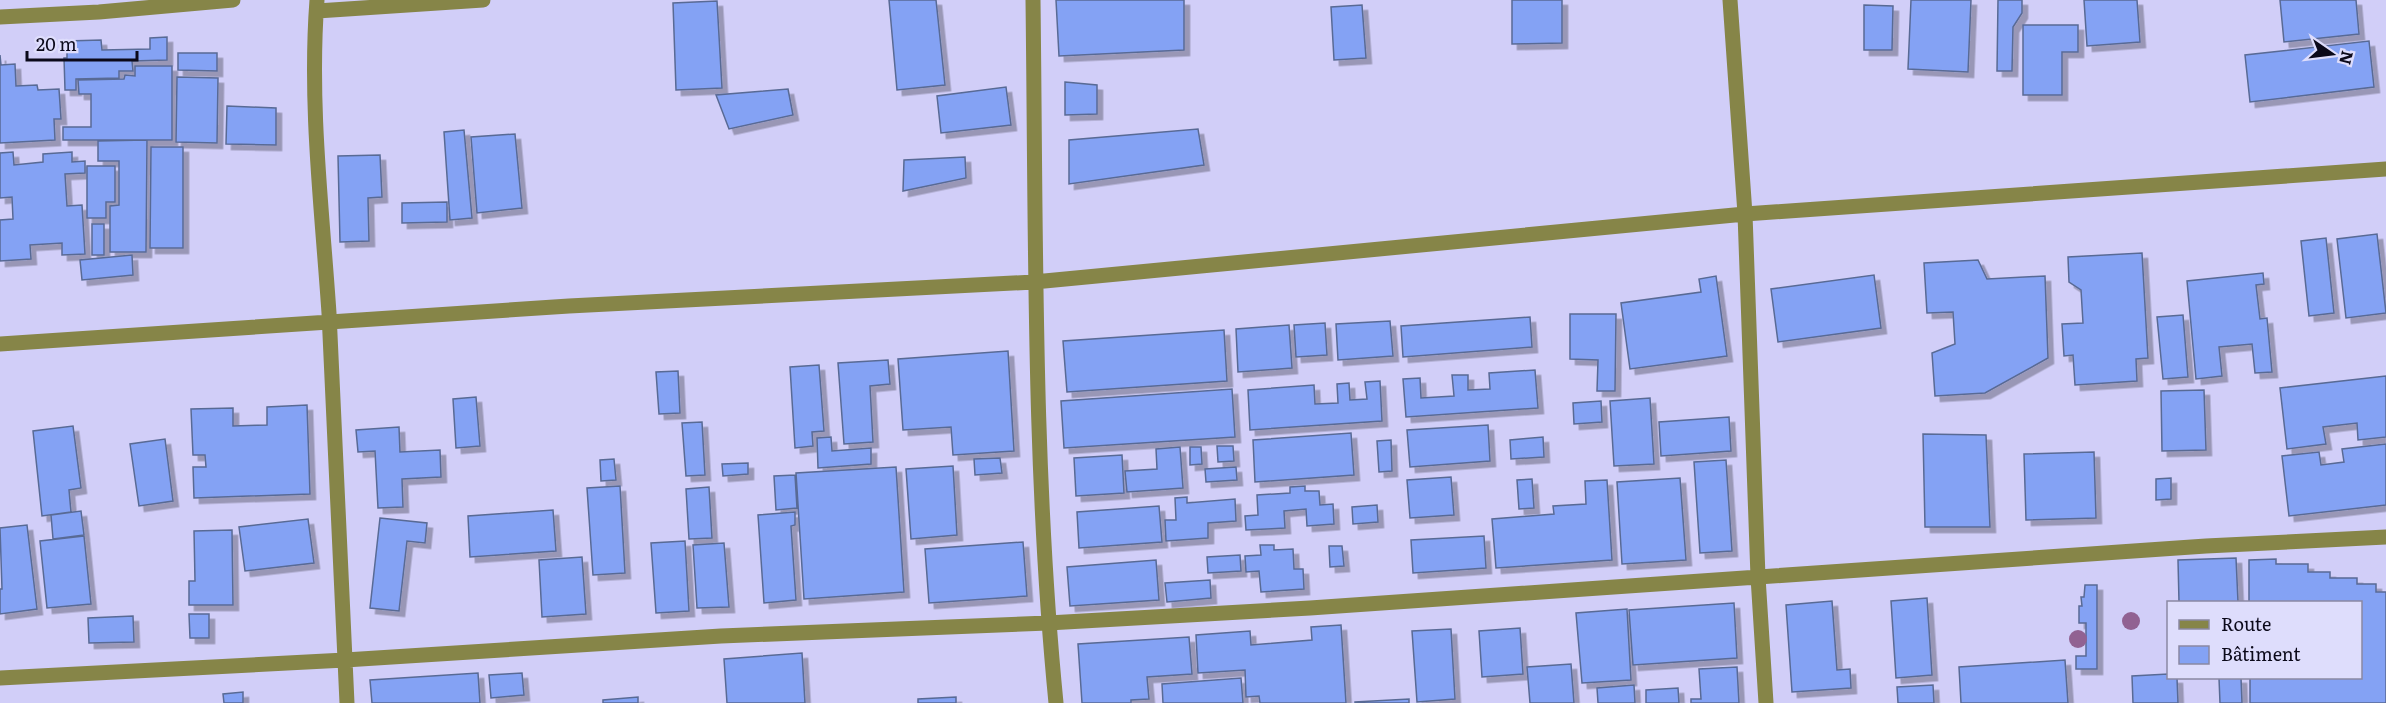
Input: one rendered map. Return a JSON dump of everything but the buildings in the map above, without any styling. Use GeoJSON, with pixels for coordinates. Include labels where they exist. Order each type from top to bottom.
{"type":"FeatureCollection","features":[{"type":"Feature","properties":{"kind":"street"},"geometry":{"type":"LineString","coordinates":[[0,16],[99,12],[232,0]]}},
{"type":"Feature","properties":{"kind":"street"},"geometry":{"type":"LineString","coordinates":[[347,703],[316,104],[314,41],[317,6],[483,0]]}},
{"type":"Feature","properties":{"kind":"street"},"geometry":{"type":"LineString","coordinates":[[1033,0],[1034,282],[1048,623],[1056,703]]}},
{"type":"Feature","properties":{"kind":"street"},"geometry":{"type":"LineString","coordinates":[[1730,0],[1745,214],[1758,577],[1766,703]]}},
{"type":"Feature","properties":{"kind":"street"},"geometry":{"type":"LineString","coordinates":[[0,344],[329,321],[1034,282],[1745,214],[2386,169]]}},
{"type":"Feature","properties":{"kind":"street"},"geometry":{"type":"LineString","coordinates":[[0,678],[345,660],[720,636],[1048,623],[1311,608],[2206,546],[2386,537]]}}]}
